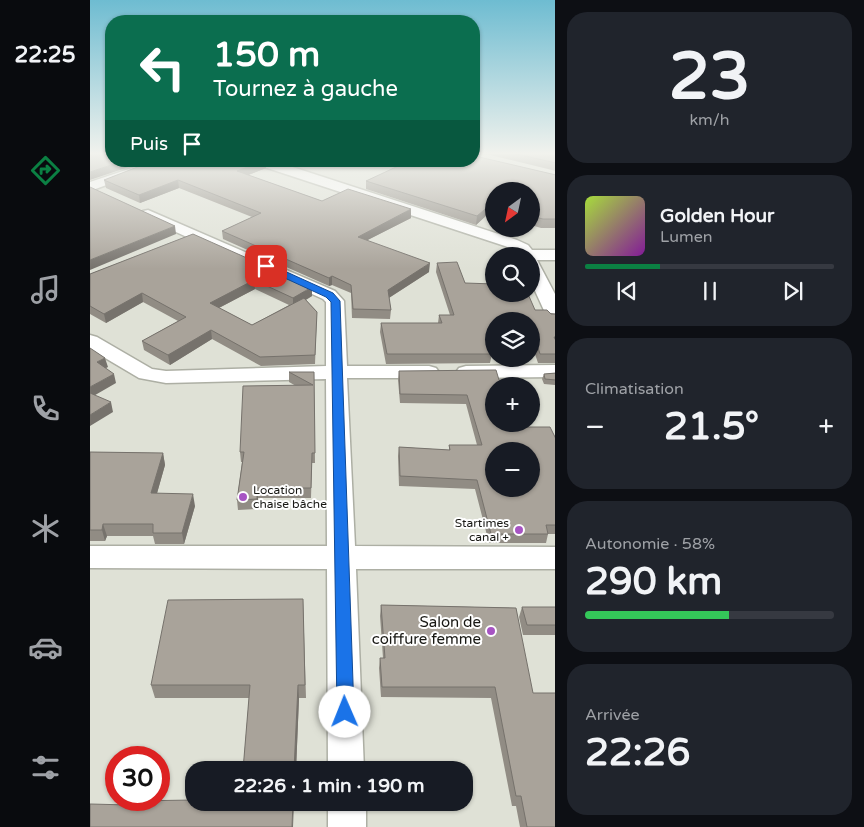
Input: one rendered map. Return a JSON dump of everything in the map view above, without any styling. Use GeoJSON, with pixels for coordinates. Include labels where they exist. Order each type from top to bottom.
{"type":"FeatureCollection","features":[{"type":"Feature","properties":{"kind":"street"},"geometry":{"type":"LineString","coordinates":[[98,192],[186,238],[329,295],[335,301],[346,761]]}},
{"type":"Feature","properties":{"kind":"street"},"geometry":{"type":"LineString","coordinates":[[351,192],[520,247]]}},
{"type":"Feature","properties":{"kind":"street"},"geometry":{"type":"LineString","coordinates":[[540,257],[555,255]]}},
{"type":"Feature","properties":{"kind":"street"},"geometry":{"type":"LineString","coordinates":[[540,283],[555,317]]}},
{"type":"Feature","properties":{"kind":"street"},"geometry":{"type":"LineString","coordinates":[[90,341],[146,374],[166,377],[336,372],[555,372]]}},
{"type":"Feature","properties":{"kind":"street"},"geometry":{"type":"LineString","coordinates":[[90,557],[555,558]]}},
{"type":"Feature","properties":{"kind":"street"},"geometry":{"type":"LineString","coordinates":[[347,811],[347,827]]}},
{"type":"Feature","properties":{"kind":"building"},"geometry":{"type":"Polygon","coordinates":[[[90,192],[100,192],[175,226],[90,260],[90,192]]]}},
{"type":"Feature","properties":{"kind":"building"},"geometry":{"type":"Polygon","coordinates":[[[131,192],[148,192],[139,195],[131,192]]]}},
{"type":"Feature","properties":{"kind":"building"},"geometry":{"type":"Polygon","coordinates":[[[207,192],[295,192],[322,201],[342,192],[356,192],[411,209],[358,237],[430,263],[388,290],[391,310],[353,309],[351,285],[332,276],[329,278],[222,231],[261,213],[207,192]]]}},
{"type":"Feature","properties":{"kind":"building"},"geometry":{"type":"Polygon","coordinates":[[[400,192],[485,192],[485,209],[477,216],[400,192]]]}},
{"type":"Feature","properties":{"kind":"building"},"geometry":{"type":"Polygon","coordinates":[[[540,192],[555,192],[555,219],[540,218],[540,192]]]}},
{"type":"Feature","properties":{"kind":"building"},"geometry":{"type":"Polygon","coordinates":[[[193,234],[312,287],[293,298],[254,280],[210,303],[252,325],[304,298],[317,312],[315,355],[260,357],[211,330],[168,355],[142,341],[186,317],[142,293],[104,314],[90,306],[90,274],[193,234]]]}},
{"type":"Feature","properties":{"kind":"building"},"geometry":{"type":"Polygon","coordinates":[[[457,262],[465,283],[485,284],[485,302],[532,302],[535,310],[547,310],[551,314],[555,314],[555,354],[540,354],[540,312],[485,312],[485,354],[387,354],[381,323],[442,323],[439,315],[454,315],[437,263],[457,262]]]}},
{"type":"Feature","properties":{"kind":"building"},"geometry":{"type":"Polygon","coordinates":[[[90,348],[105,358],[97,362],[114,374],[90,387],[90,348]]]}},
{"type":"Feature","properties":{"kind":"building"},"geometry":{"type":"Polygon","coordinates":[[[496,370],[498,377],[485,377],[485,432],[540,432],[540,427],[550,427],[555,437],[555,525],[546,525],[548,534],[491,534],[477,480],[400,476],[399,447],[450,450],[449,445],[482,445],[467,395],[400,394],[399,371],[496,370]]]}},
{"type":"Feature","properties":{"kind":"building"},"geometry":{"type":"Polygon","coordinates":[[[289,372],[314,372],[315,453],[312,453],[311,488],[257,488],[257,499],[237,500],[244,452],[240,452],[243,386],[313,385],[289,372]]]}},
{"type":"Feature","properties":{"kind":"building"},"geometry":{"type":"Polygon","coordinates":[[[555,373],[555,380],[545,379],[544,374],[555,373]]]}},
{"type":"Feature","properties":{"kind":"building"},"geometry":{"type":"Polygon","coordinates":[[[90,393],[111,402],[90,415],[90,393]]]}},
{"type":"Feature","properties":{"kind":"building"},"geometry":{"type":"Polygon","coordinates":[[[90,452],[163,453],[151,493],[193,494],[182,533],[153,533],[153,524],[103,524],[102,530],[90,530],[90,452]]]}},
{"type":"Feature","properties":{"kind":"building"},"geometry":{"type":"Polygon","coordinates":[[[303,599],[305,685],[298,685],[294,761],[244,761],[250,685],[151,685],[168,600],[303,599]]]}},
{"type":"Feature","properties":{"kind":"building"},"geometry":{"type":"Polygon","coordinates":[[[381,605],[516,608],[533,693],[555,693],[555,827],[527,827],[521,796],[516,796],[495,687],[382,687],[380,658],[385,658],[381,605]]]}},
{"type":"Feature","properties":{"kind":"building"},"geometry":{"type":"Polygon","coordinates":[[[522,607],[555,607],[555,625],[527,625],[522,607]]]}},
{"type":"Feature","properties":{"kind":"building"},"geometry":{"type":"Polygon","coordinates":[[[170,800],[185,800],[185,811],[293,811],[292,827],[90,827],[90,804],[105,804],[105,811],[170,811],[170,800]]]}},
{"type":"Feature","properties":{"kind":"place","name":"Location chaise bâche"},"geometry":{"type":"Point","coordinates":[243,497]}},
{"type":"Feature","properties":{"kind":"place","name":"Startimes canal +"},"geometry":{"type":"Point","coordinates":[519,530]}},
{"type":"Feature","properties":{"kind":"place","name":"Salon de coiffure femme"},"geometry":{"type":"Point","coordinates":[491,631]}},
{"type":"Feature","properties":{"kind":"route"},"geometry":{"type":"LineString","coordinates":[[266,266],[329,295],[335,301],[345,712]]}}]}
